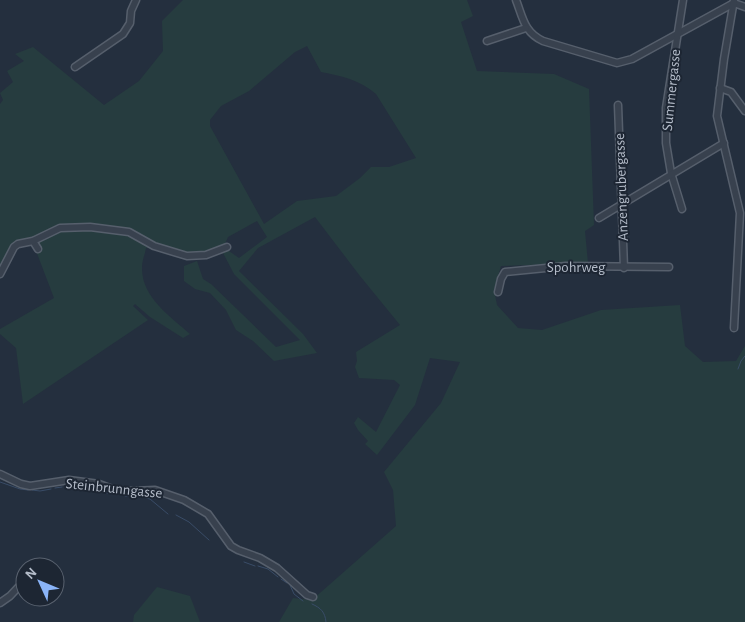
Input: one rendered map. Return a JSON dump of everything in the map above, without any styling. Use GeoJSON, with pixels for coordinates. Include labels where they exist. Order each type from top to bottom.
{"type":"FeatureCollection","features":[{"type":"Feature","properties":{"kind":"street"},"geometry":{"type":"LineString","coordinates":[[75,67],[123,34],[130,23],[131,11],[136,0]]}},
{"type":"Feature","properties":{"kind":"street"},"geometry":{"type":"LineString","coordinates":[[516,0],[526,28],[534,37],[617,63],[632,60],[734,1]]}},
{"type":"Feature","properties":{"kind":"street","name":"Summergasse"},"geometry":{"type":"LineString","coordinates":[[682,209],[671,173],[666,143],[666,108],[683,0]]}},
{"type":"Feature","properties":{"kind":"street"},"geometry":{"type":"LineString","coordinates":[[734,1],[745,7]]}},
{"type":"Feature","properties":{"kind":"street"},"geometry":{"type":"LineString","coordinates":[[734,1],[717,116],[740,213],[734,328]]}},
{"type":"Feature","properties":{"kind":"street"},"geometry":{"type":"LineString","coordinates":[[487,41],[526,28]]}},
{"type":"Feature","properties":{"kind":"street"},"geometry":{"type":"LineString","coordinates":[[720,88],[731,92],[745,111]]}},
{"type":"Feature","properties":{"kind":"street","name":"Anzengrubergasse"},"geometry":{"type":"LineString","coordinates":[[618,106],[624,268]]}},
{"type":"Feature","properties":{"kind":"street"},"geometry":{"type":"LineString","coordinates":[[599,218],[671,173],[724,143]]}},
{"type":"Feature","properties":{"kind":"street"},"geometry":{"type":"LineString","coordinates":[[0,274],[14,247],[18,244],[33,241],[60,228],[90,227],[129,232],[154,246],[187,256],[206,255],[227,247]]}},
{"type":"Feature","properties":{"kind":"street"},"geometry":{"type":"LineString","coordinates":[[112,230],[118,237]]}},
{"type":"Feature","properties":{"kind":"street"},"geometry":{"type":"LineString","coordinates":[[33,241],[38,249]]}},
{"type":"Feature","properties":{"kind":"street","name":"Spohrweg"},"geometry":{"type":"LineString","coordinates":[[498,292],[505,272],[566,266],[669,267]]}},
{"type":"Feature","properties":{"kind":"street","name":"Steinbrunngasse"},"geometry":{"type":"LineString","coordinates":[[0,474],[30,486],[69,480],[99,484],[114,490],[155,490],[184,500],[208,514],[231,546],[260,558],[277,568],[307,595],[313,597]]}},
{"type":"Feature","properties":{"kind":"street"},"geometry":{"type":"LineString","coordinates":[[0,603],[15,591]]}},
{"type":"Feature","properties":{"kind":"green space"},"geometry":{"type":"Polygon","coordinates":[[[183,0],[467,0],[473,16],[461,22],[477,71],[554,74],[589,89],[594,225],[585,231],[588,263],[501,266],[494,290],[497,305],[518,328],[542,330],[601,310],[680,305],[685,346],[703,362],[736,361],[745,346],[745,622],[279,622],[293,598],[312,600],[396,526],[393,490],[384,472],[441,403],[460,362],[430,358],[415,405],[377,455],[365,444],[368,441],[354,423],[358,417],[376,432],[400,385],[394,380],[359,378],[355,367],[357,361],[356,352],[400,325],[315,217],[258,248],[239,271],[303,334],[317,353],[274,361],[253,341],[236,330],[226,310],[210,293],[195,289],[184,281],[184,266],[197,261],[203,279],[211,284],[276,347],[300,340],[234,274],[222,251],[226,249],[239,258],[267,237],[257,221],[228,237],[224,246],[208,251],[181,253],[146,248],[142,267],[146,288],[158,305],[190,334],[183,338],[150,317],[135,304],[133,306],[148,320],[23,404],[16,348],[0,334],[0,329],[54,298],[33,243],[11,247],[0,272],[0,104],[3,100],[0,93],[13,82],[7,71],[24,61],[15,54],[33,47],[104,105],[139,81],[163,51],[162,21],[183,0]],[[307,46],[295,52],[249,91],[221,106],[210,120],[210,126],[264,224],[297,201],[336,196],[371,167],[389,167],[416,158],[376,94],[357,82],[321,72],[307,46]]]}},
{"type":"Feature","properties":{"kind":"green space"},"geometry":{"type":"Polygon","coordinates":[[[157,587],[190,596],[200,622],[133,622],[134,615],[157,587]]]}},
{"type":"Feature","properties":{"kind":"waterway"},"geometry":{"type":"LineString","coordinates":[[738,369],[745,356]]}},
{"type":"Feature","properties":{"kind":"waterway"},"geometry":{"type":"LineString","coordinates":[[0,482],[28,490]]}},
{"type":"Feature","properties":{"kind":"waterway"},"geometry":{"type":"LineString","coordinates":[[67,486],[79,490],[85,489]]}},
{"type":"Feature","properties":{"kind":"waterway"},"geometry":{"type":"LineString","coordinates":[[55,488],[62,487]]}},
{"type":"Feature","properties":{"kind":"waterway"},"geometry":{"type":"LineString","coordinates":[[32,490],[51,489]]}},
{"type":"Feature","properties":{"kind":"waterway"},"geometry":{"type":"LineString","coordinates":[[89,489],[112,494]]}},
{"type":"Feature","properties":{"kind":"waterway"},"geometry":{"type":"LineString","coordinates":[[125,496],[135,496]]}},
{"type":"Feature","properties":{"kind":"waterway"},"geometry":{"type":"LineString","coordinates":[[146,498],[150,499],[168,514]]}},
{"type":"Feature","properties":{"kind":"waterway"},"geometry":{"type":"LineString","coordinates":[[176,515],[189,522],[209,540]]}},
{"type":"Feature","properties":{"kind":"waterway"},"geometry":{"type":"LineString","coordinates":[[244,562],[255,566]]}},
{"type":"Feature","properties":{"kind":"waterway"},"geometry":{"type":"LineString","coordinates":[[258,566],[268,569],[278,577]]}},
{"type":"Feature","properties":{"kind":"waterway"},"geometry":{"type":"LineString","coordinates":[[281,579],[287,583]]}},
{"type":"Feature","properties":{"kind":"waterway"},"geometry":{"type":"LineString","coordinates":[[290,585],[294,594],[303,601]]}},
{"type":"Feature","properties":{"kind":"waterway"},"geometry":{"type":"LineString","coordinates":[[312,604],[322,611],[326,622]]}}]}
